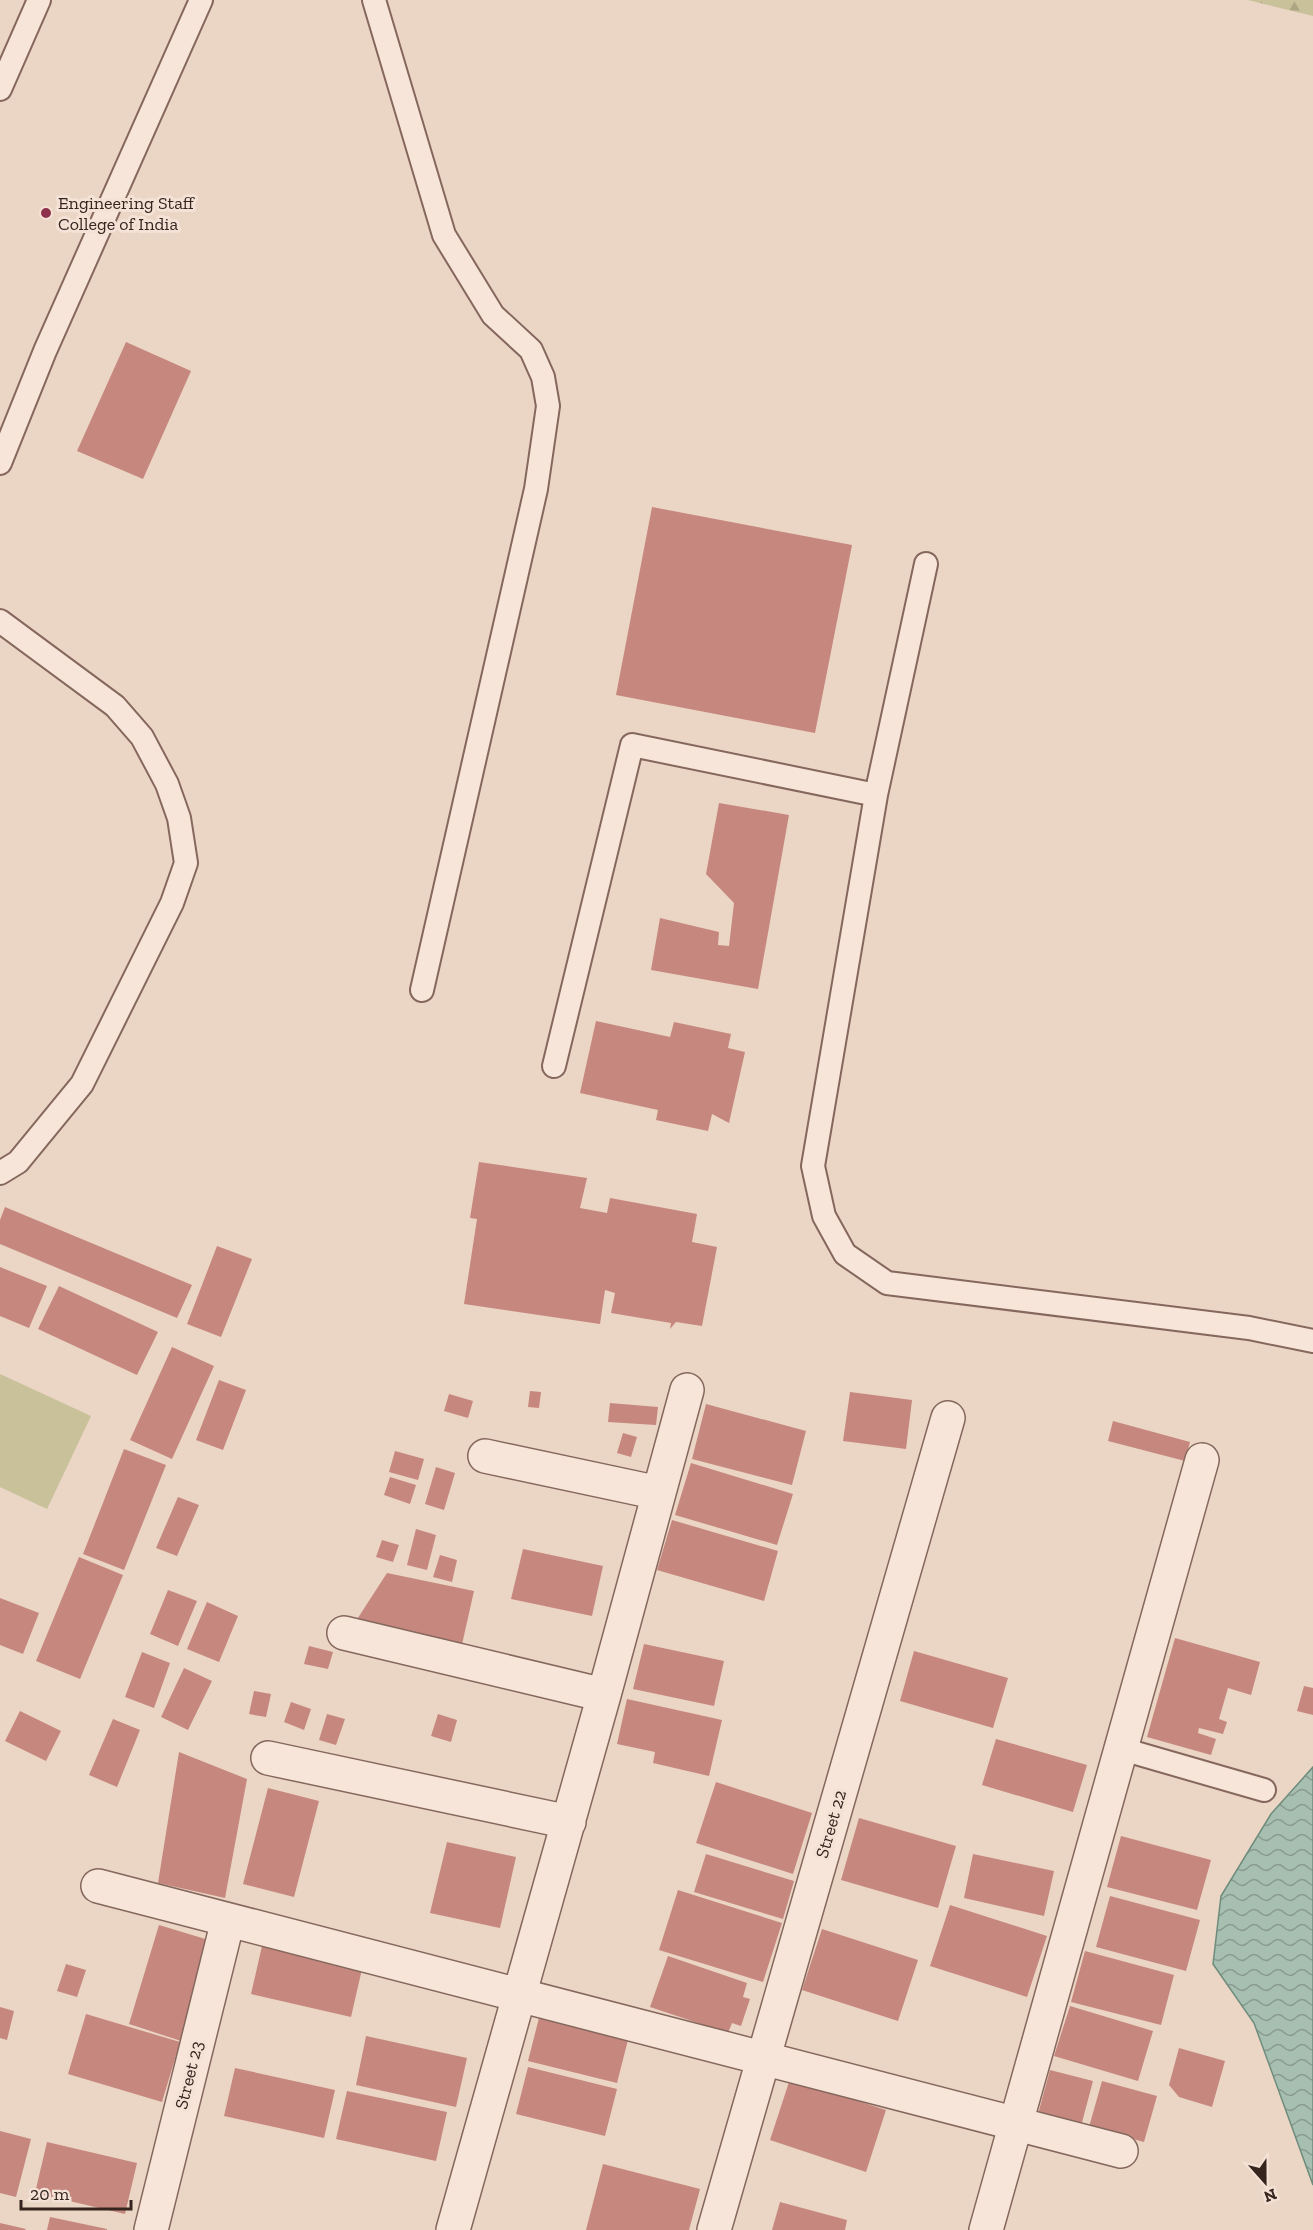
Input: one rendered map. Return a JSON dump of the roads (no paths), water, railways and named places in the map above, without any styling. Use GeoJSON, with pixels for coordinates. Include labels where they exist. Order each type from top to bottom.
{"type":"FeatureCollection","features":[{"type":"Feature","properties":{"kind":"street"},"geometry":{"type":"LineString","coordinates":[[453,2230],[604,1695],[687,1390]]}},
{"type":"Feature","properties":{"kind":"street","name":"Street 22"},"geometry":{"type":"LineString","coordinates":[[714,2230],[948,1418]]}},
{"type":"Feature","properties":{"kind":"street"},"geometry":{"type":"LineString","coordinates":[[485,1456],[659,1493]]}},
{"type":"Feature","properties":{"kind":"street"},"geometry":{"type":"LineString","coordinates":[[986,2230],[1202,1460]]}},
{"type":"Feature","properties":{"kind":"street"},"geometry":{"type":"LineString","coordinates":[[344,1633],[604,1695]]}},
{"type":"Feature","properties":{"kind":"street"},"geometry":{"type":"LineString","coordinates":[[268,1758],[568,1822]]}},
{"type":"Feature","properties":{"kind":"street"},"geometry":{"type":"LineString","coordinates":[[98,1886],[1121,2151]]}},
{"type":"Feature","properties":{"kind":"street","name":"Street 23"},"geometry":{"type":"LineString","coordinates":[[151,2230],[228,1920]]}},
{"type":"Feature","properties":{"kind":"lane"},"geometry":{"type":"LineString","coordinates":[[0,89],[39,0]]}},
{"type":"Feature","properties":{"kind":"lane"},"geometry":{"type":"LineString","coordinates":[[0,464],[45,351],[201,0]]}},
{"type":"Feature","properties":{"kind":"lane"},"geometry":{"type":"LineString","coordinates":[[374,0],[444,236],[493,315],[531,350],[543,377],[548,406],[536,489],[422,990]]}},
{"type":"Feature","properties":{"kind":"lane"},"geometry":{"type":"LineString","coordinates":[[926,564],[876,795],[813,1166],[824,1216],[844,1254],[887,1283],[1249,1328],[1313,1341]]}},
{"type":"Feature","properties":{"kind":"lane"},"geometry":{"type":"LineString","coordinates":[[0,621],[115,706],[142,737],[167,784],[179,818],[186,863],[172,903],[82,1084],[18,1162],[0,1173]]}},
{"type":"Feature","properties":{"kind":"lane"},"geometry":{"type":"LineString","coordinates":[[554,1066],[632,745],[876,795]]}},
{"type":"Feature","properties":{"kind":"lane"},"geometry":{"type":"LineString","coordinates":[[1122,1749],[1264,1790]]}},
{"type":"Feature","properties":{"kind":"water"},"geometry":{"type":"Polygon","coordinates":[[[1313,1767],[1313,2185],[1254,2023],[1213,1964],[1221,1896],[1271,1814],[1313,1767]]]}},
{"type":"Feature","properties":{"kind":"place","name":"Engineering Staff College of India"},"geometry":{"type":"Point","coordinates":[46,213]}}]}
